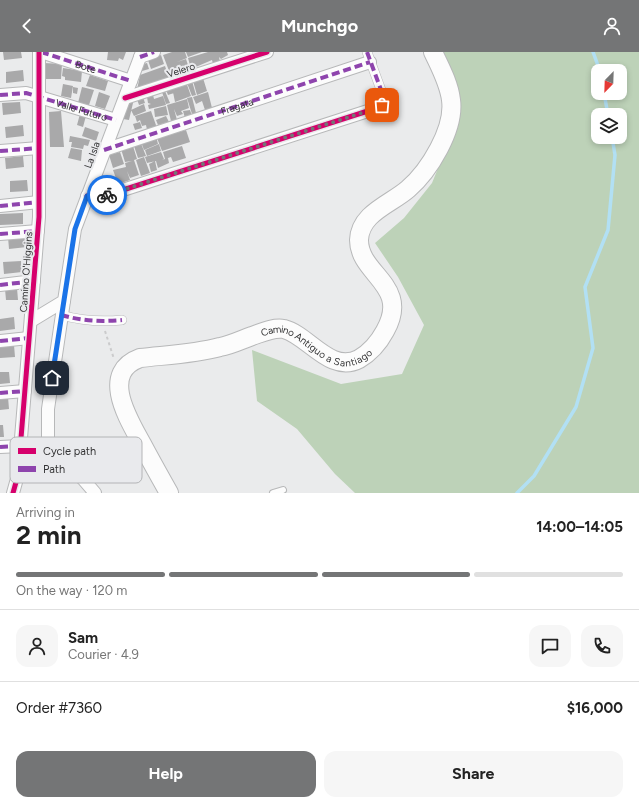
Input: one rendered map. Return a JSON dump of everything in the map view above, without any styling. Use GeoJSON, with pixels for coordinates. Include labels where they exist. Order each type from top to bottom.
{"type":"FeatureCollection","features":[{"type":"Feature","properties":{"kind":"main road","name":"Camino Antiguo a Santiago"},"geometry":{"type":"LineString","coordinates":[[138,437],[122,408],[119,389],[120,379],[124,368],[132,361],[140,358],[197,352],[221,347],[272,329],[283,329],[292,332],[331,359],[344,362],[357,360],[371,351],[379,342],[388,327],[391,317],[392,300],[388,288],[360,251],[360,237],[363,226],[371,216],[407,190],[419,178],[434,156],[447,131],[451,114],[451,100],[447,83],[432,52]]}},
{"type":"Feature","properties":{"kind":"main road","name":"Camino Antiguo a Santiago"},"geometry":{"type":"LineString","coordinates":[[142,444],[169,493]]}},
{"type":"Feature","properties":{"kind":"street","name":"Bote"},"geometry":{"type":"LineString","coordinates":[[40,52],[131,81]]}},
{"type":"Feature","properties":{"kind":"street","name":"Camino O'Higgins"},"geometry":{"type":"LineString","coordinates":[[22,437],[38,231],[40,52]]}},
{"type":"Feature","properties":{"kind":"street"},"geometry":{"type":"LineString","coordinates":[[141,54],[154,52]]}},
{"type":"Feature","properties":{"kind":"street","name":"Velero"},"geometry":{"type":"LineString","coordinates":[[125,98],[266,52]]}},
{"type":"Feature","properties":{"kind":"street","name":"La Isla"},"geometry":{"type":"LineString","coordinates":[[48,437],[48,410],[75,229],[141,54]]}},
{"type":"Feature","properties":{"kind":"street"},"geometry":{"type":"LineString","coordinates":[[87,196],[98,198],[374,109],[382,105],[384,98],[369,57]]}},
{"type":"Feature","properties":{"kind":"street","name":"Fragata"},"geometry":{"type":"LineString","coordinates":[[104,150],[369,57]]}},
{"type":"Feature","properties":{"kind":"street","name":"Valle Futuro"},"geometry":{"type":"LineString","coordinates":[[0,95],[26,93],[40,99],[116,120]]}},
{"type":"Feature","properties":{"kind":"street"},"geometry":{"type":"LineString","coordinates":[[0,151],[39,148]]}},
{"type":"Feature","properties":{"kind":"street"},"geometry":{"type":"LineString","coordinates":[[0,206],[39,202]]}},
{"type":"Feature","properties":{"kind":"street"},"geometry":{"type":"LineString","coordinates":[[0,234],[38,231]]}},
{"type":"Feature","properties":{"kind":"street"},"geometry":{"type":"LineString","coordinates":[[0,285],[34,281]]}},
{"type":"Feature","properties":{"kind":"street"},"geometry":{"type":"LineString","coordinates":[[31,321],[64,301]]}},
{"type":"Feature","properties":{"kind":"street"},"geometry":{"type":"LineString","coordinates":[[61,315],[78,320],[103,322],[122,320]]}},
{"type":"Feature","properties":{"kind":"street"},"geometry":{"type":"LineString","coordinates":[[0,341],[29,338]]}},
{"type":"Feature","properties":{"kind":"street"},"geometry":{"type":"LineString","coordinates":[[0,393],[25,391]]}},
{"type":"Feature","properties":{"kind":"street"},"geometry":{"type":"LineString","coordinates":[[0,447],[10,447]]}},
{"type":"Feature","properties":{"kind":"street","name":"Camino O'Higgins"},"geometry":{"type":"LineString","coordinates":[[12,493],[15,483]]}},
{"type":"Feature","properties":{"kind":"street","name":"La Isla"},"geometry":{"type":"LineString","coordinates":[[86,483],[95,493]]}},
{"type":"Feature","properties":{"kind":"lane"},"geometry":{"type":"LineString","coordinates":[[273,493],[282,490]]}},
{"type":"Feature","properties":{"kind":"path"},"geometry":{"type":"LineString","coordinates":[[103,322],[115,362]]}},
{"type":"Feature","properties":{"kind":"green space"},"geometry":{"type":"Polygon","coordinates":[[[440,52],[639,52],[639,493],[355,493],[335,474],[297,429],[257,401],[252,350],[341,384],[402,374],[424,325],[398,277],[375,243],[404,218],[432,183],[456,124],[440,52]]]}},
{"type":"Feature","properties":{"kind":"building"},"geometry":{"type":"Polygon","coordinates":[[[3,52],[21,52],[22,58],[4,60],[3,52]]]}},
{"type":"Feature","properties":{"kind":"building"},"geometry":{"type":"Polygon","coordinates":[[[108,52],[126,52],[123,60],[119,58],[118,61],[107,60],[108,52]]]}},
{"type":"Feature","properties":{"kind":"building"},"geometry":{"type":"Polygon","coordinates":[[[172,52],[185,52],[187,58],[177,62],[186,59],[190,71],[171,76],[163,55],[172,52]]]}},
{"type":"Feature","properties":{"kind":"building"},"geometry":{"type":"Polygon","coordinates":[[[186,52],[202,52],[188,57],[186,52]]]}},
{"type":"Feature","properties":{"kind":"building"},"geometry":{"type":"Polygon","coordinates":[[[208,52],[227,52],[228,55],[221,59],[219,57],[220,62],[213,64],[212,60],[191,69],[188,58],[208,52]]]}},
{"type":"Feature","properties":{"kind":"building"},"geometry":{"type":"Polygon","coordinates":[[[161,55],[164,64],[151,69],[148,60],[161,55]]]}},
{"type":"Feature","properties":{"kind":"building"},"geometry":{"type":"Polygon","coordinates":[[[44,63],[62,64],[61,79],[45,79],[44,63]]]}},
{"type":"Feature","properties":{"kind":"building"},"geometry":{"type":"Polygon","coordinates":[[[147,63],[149,69],[142,71],[140,65],[147,63]]]}},
{"type":"Feature","properties":{"kind":"building"},"geometry":{"type":"Polygon","coordinates":[[[165,66],[169,78],[137,90],[140,75],[165,66]]]}},
{"type":"Feature","properties":{"kind":"building"},"geometry":{"type":"Polygon","coordinates":[[[63,68],[82,71],[81,82],[65,80],[65,77],[62,76],[63,68]]]}},
{"type":"Feature","properties":{"kind":"building"},"geometry":{"type":"Polygon","coordinates":[[[23,70],[24,81],[6,83],[6,72],[23,70]]]}},
{"type":"Feature","properties":{"kind":"building"},"geometry":{"type":"Polygon","coordinates":[[[90,75],[108,81],[105,91],[86,86],[90,75]]]}},
{"type":"Feature","properties":{"kind":"building"},"geometry":{"type":"Polygon","coordinates":[[[203,78],[207,91],[197,95],[193,81],[203,78]]]}},
{"type":"Feature","properties":{"kind":"building"},"geometry":{"type":"Polygon","coordinates":[[[192,81],[196,95],[192,96],[187,83],[192,81]]]}},
{"type":"Feature","properties":{"kind":"building"},"geometry":{"type":"Polygon","coordinates":[[[186,82],[191,96],[175,102],[172,87],[186,82]]]}},
{"type":"Feature","properties":{"kind":"building"},"geometry":{"type":"Polygon","coordinates":[[[63,84],[73,86],[71,98],[61,96],[63,84]]]}},
{"type":"Feature","properties":{"kind":"building"},"geometry":{"type":"Polygon","coordinates":[[[73,87],[78,88],[77,94],[73,93],[73,87]]]}},
{"type":"Feature","properties":{"kind":"building"},"geometry":{"type":"Polygon","coordinates":[[[82,87],[94,90],[89,105],[78,103],[82,87]]]}},
{"type":"Feature","properties":{"kind":"building"},"geometry":{"type":"Polygon","coordinates":[[[172,88],[174,93],[168,95],[166,90],[172,88]]]}},
{"type":"Feature","properties":{"kind":"building"},"geometry":{"type":"Polygon","coordinates":[[[165,91],[170,103],[166,104],[162,92],[165,91]]]}},
{"type":"Feature","properties":{"kind":"building"},"geometry":{"type":"Polygon","coordinates":[[[99,92],[110,96],[105,109],[95,106],[99,92]]]}},
{"type":"Feature","properties":{"kind":"building"},"geometry":{"type":"Polygon","coordinates":[[[208,92],[212,108],[205,110],[202,101],[196,104],[193,97],[208,92]]]}},
{"type":"Feature","properties":{"kind":"building"},"geometry":{"type":"Polygon","coordinates":[[[153,95],[154,99],[163,96],[166,105],[149,109],[148,105],[151,104],[148,103],[147,97],[153,95]]]}},
{"type":"Feature","properties":{"kind":"building"},"geometry":{"type":"Polygon","coordinates":[[[143,97],[145,103],[139,105],[137,99],[143,97]]]}},
{"type":"Feature","properties":{"kind":"building"},"geometry":{"type":"Polygon","coordinates":[[[192,97],[196,113],[192,114],[187,98],[192,97]]]}},
{"type":"Feature","properties":{"kind":"building"},"geometry":{"type":"Polygon","coordinates":[[[187,99],[189,108],[181,111],[183,114],[177,116],[174,109],[177,120],[171,121],[167,105],[187,99]]]}},
{"type":"Feature","properties":{"kind":"building"},"geometry":{"type":"Polygon","coordinates":[[[128,101],[133,103],[129,120],[123,119],[128,101]]]}},
{"type":"Feature","properties":{"kind":"building"},"geometry":{"type":"Polygon","coordinates":[[[20,102],[21,113],[3,115],[2,103],[20,102]]]}},
{"type":"Feature","properties":{"kind":"building"},"geometry":{"type":"Polygon","coordinates":[[[144,104],[146,111],[134,116],[131,110],[144,104]]]}},
{"type":"Feature","properties":{"kind":"building"},"geometry":{"type":"Polygon","coordinates":[[[166,106],[168,115],[155,117],[154,109],[166,106]]]}},
{"type":"Feature","properties":{"kind":"building"},"geometry":{"type":"Polygon","coordinates":[[[190,110],[192,116],[185,118],[183,111],[190,110]]]}},
{"type":"Feature","properties":{"kind":"building"},"geometry":{"type":"Polygon","coordinates":[[[61,111],[64,147],[50,147],[49,112],[61,111]]]}},
{"type":"Feature","properties":{"kind":"building"},"geometry":{"type":"Polygon","coordinates":[[[151,111],[157,128],[147,130],[146,125],[142,126],[140,120],[137,122],[135,116],[151,111]]]}},
{"type":"Feature","properties":{"kind":"building"},"geometry":{"type":"Polygon","coordinates":[[[80,114],[86,116],[83,127],[77,125],[80,114]]]}},
{"type":"Feature","properties":{"kind":"building"},"geometry":{"type":"Polygon","coordinates":[[[166,116],[169,122],[158,125],[156,120],[166,116]]]}},
{"type":"Feature","properties":{"kind":"building"},"geometry":{"type":"Polygon","coordinates":[[[140,122],[142,128],[135,130],[133,124],[140,122]]]}},
{"type":"Feature","properties":{"kind":"building"},"geometry":{"type":"Polygon","coordinates":[[[23,125],[24,136],[6,138],[5,127],[23,125]]]}},
{"type":"Feature","properties":{"kind":"building"},"geometry":{"type":"Polygon","coordinates":[[[85,127],[99,132],[96,141],[82,136],[85,127]]]}},
{"type":"Feature","properties":{"kind":"building"},"geometry":{"type":"Polygon","coordinates":[[[186,130],[190,142],[162,151],[157,138],[186,130]]]}},
{"type":"Feature","properties":{"kind":"building"},"geometry":{"type":"Polygon","coordinates":[[[70,136],[90,140],[88,146],[84,145],[83,149],[71,147],[72,142],[69,142],[70,136]]]}},
{"type":"Feature","properties":{"kind":"building"},"geometry":{"type":"Polygon","coordinates":[[[156,136],[158,144],[144,150],[141,142],[156,136]]]}},
{"type":"Feature","properties":{"kind":"building"},"geometry":{"type":"Polygon","coordinates":[[[140,141],[146,156],[138,158],[133,143],[140,141]]]}},
{"type":"Feature","properties":{"kind":"building"},"geometry":{"type":"Polygon","coordinates":[[[159,144],[161,151],[147,156],[145,150],[159,144]]]}},
{"type":"Feature","properties":{"kind":"building"},"geometry":{"type":"Polygon","coordinates":[[[133,146],[137,159],[134,160],[139,175],[130,178],[127,171],[130,180],[118,184],[113,170],[126,167],[125,163],[132,161],[125,162],[121,149],[133,146]]]}},
{"type":"Feature","properties":{"kind":"building"},"geometry":{"type":"Polygon","coordinates":[[[182,146],[186,158],[173,162],[171,157],[165,159],[163,152],[182,146]]]}},
{"type":"Feature","properties":{"kind":"building"},"geometry":{"type":"Polygon","coordinates":[[[71,148],[82,150],[81,161],[68,158],[71,148]]]}},
{"type":"Feature","properties":{"kind":"building"},"geometry":{"type":"Polygon","coordinates":[[[120,152],[124,164],[113,168],[109,155],[120,152]]]}},
{"type":"Feature","properties":{"kind":"building"},"geometry":{"type":"Polygon","coordinates":[[[161,152],[164,159],[162,160],[168,158],[169,163],[158,168],[156,161],[147,163],[145,157],[161,152]]]}},
{"type":"Feature","properties":{"kind":"building"},"geometry":{"type":"Polygon","coordinates":[[[23,156],[24,167],[6,169],[5,158],[23,156]]]}},
{"type":"Feature","properties":{"kind":"building"},"geometry":{"type":"Polygon","coordinates":[[[144,157],[150,173],[141,176],[136,160],[144,157]]]}},
{"type":"Feature","properties":{"kind":"building"},"geometry":{"type":"Polygon","coordinates":[[[155,161],[157,170],[151,172],[149,164],[155,161]]]}},
{"type":"Feature","properties":{"kind":"building"},"geometry":{"type":"Polygon","coordinates":[[[113,176],[115,182],[109,184],[107,178],[113,176]]]}},
{"type":"Feature","properties":{"kind":"building"},"geometry":{"type":"Polygon","coordinates":[[[27,180],[28,191],[10,192],[10,181],[27,180]]]}},
{"type":"Feature","properties":{"kind":"building"},"geometry":{"type":"Polygon","coordinates":[[[23,213],[23,224],[0,225],[0,214],[23,213]]]}},
{"type":"Feature","properties":{"kind":"building"},"geometry":{"type":"Polygon","coordinates":[[[26,235],[27,247],[9,249],[8,237],[26,235]]]}},
{"type":"Feature","properties":{"kind":"building"},"geometry":{"type":"Polygon","coordinates":[[[21,261],[22,272],[4,274],[3,262],[21,261]]]}},
{"type":"Feature","properties":{"kind":"building"},"geometry":{"type":"Polygon","coordinates":[[[17,288],[18,300],[6,300],[5,289],[17,288]]]}},
{"type":"Feature","properties":{"kind":"building"},"geometry":{"type":"Polygon","coordinates":[[[14,317],[15,329],[0,331],[0,319],[14,317]]]}},
{"type":"Feature","properties":{"kind":"building"},"geometry":{"type":"Polygon","coordinates":[[[14,345],[15,357],[0,358],[0,346],[14,345]]]}},
{"type":"Feature","properties":{"kind":"building"},"geometry":{"type":"Polygon","coordinates":[[[0,372],[9,372],[10,383],[0,384],[0,372]]]}},
{"type":"Feature","properties":{"kind":"building"},"geometry":{"type":"Polygon","coordinates":[[[8,397],[9,409],[0,410],[0,398],[8,397]]]}},
{"type":"Feature","properties":{"kind":"building"},"geometry":{"type":"Polygon","coordinates":[[[0,425],[3,425],[4,437],[0,437],[0,425]]]}},
{"type":"Feature","properties":{"kind":"waterway"},"geometry":{"type":"LineString","coordinates":[[593,52],[597,64]]}},
{"type":"Feature","properties":{"kind":"waterway"},"geometry":{"type":"LineString","coordinates":[[605,100],[607,108]]}},
{"type":"Feature","properties":{"kind":"waterway"},"geometry":{"type":"LineString","coordinates":[[517,493],[534,476],[576,407],[593,348],[585,287],[608,230],[615,155],[613,144]]}},
{"type":"Feature","properties":{"kind":"marked path"},"geometry":{"type":"LineString","coordinates":[[41,52],[131,81]]}},
{"type":"Feature","properties":{"kind":"marked path"},"geometry":{"type":"LineString","coordinates":[[140,57],[154,52]]}},
{"type":"Feature","properties":{"kind":"marked path"},"geometry":{"type":"LineString","coordinates":[[367,52],[384,98],[382,105]]}},
{"type":"Feature","properties":{"kind":"marked path"},"geometry":{"type":"LineString","coordinates":[[104,150],[370,62]]}},
{"type":"Feature","properties":{"kind":"marked path"},"geometry":{"type":"LineString","coordinates":[[0,95],[26,93],[116,120]]}},
{"type":"Feature","properties":{"kind":"marked path"},"geometry":{"type":"LineString","coordinates":[[0,151],[39,148]]}},
{"type":"Feature","properties":{"kind":"marked path"},"geometry":{"type":"LineString","coordinates":[[0,206],[39,202]]}},
{"type":"Feature","properties":{"kind":"marked path"},"geometry":{"type":"LineString","coordinates":[[0,234],[38,231]]}},
{"type":"Feature","properties":{"kind":"marked path"},"geometry":{"type":"LineString","coordinates":[[0,285],[34,281]]}},
{"type":"Feature","properties":{"kind":"marked path"},"geometry":{"type":"LineString","coordinates":[[61,315],[76,319],[107,321],[122,320]]}},
{"type":"Feature","properties":{"kind":"marked path"},"geometry":{"type":"LineString","coordinates":[[0,341],[29,338]]}},
{"type":"Feature","properties":{"kind":"marked path"},"geometry":{"type":"LineString","coordinates":[[0,393],[25,391]]}},
{"type":"Feature","properties":{"kind":"marked path"},"geometry":{"type":"LineString","coordinates":[[0,447],[10,447]]}},
{"type":"Feature","properties":{"kind":"cycle path"},"geometry":{"type":"LineString","coordinates":[[21,437],[39,217],[39,52]]}},
{"type":"Feature","properties":{"kind":"cycle path"},"geometry":{"type":"LineString","coordinates":[[125,98],[267,52]]}},
{"type":"Feature","properties":{"kind":"cycle path"},"geometry":{"type":"LineString","coordinates":[[87,196],[98,198],[374,109],[382,105]]}},
{"type":"Feature","properties":{"kind":"cycle path"},"geometry":{"type":"LineString","coordinates":[[13,493],[16,483]]}},
{"type":"Feature","properties":{"kind":"way so far"},"geometry":{"type":"LineString","coordinates":[[107,195],[374,109],[382,105]]}},
{"type":"Feature","properties":{"kind":"route"},"geometry":{"type":"LineString","coordinates":[[52,378],[75,229],[87,196],[98,198],[107,195]]}}]}
